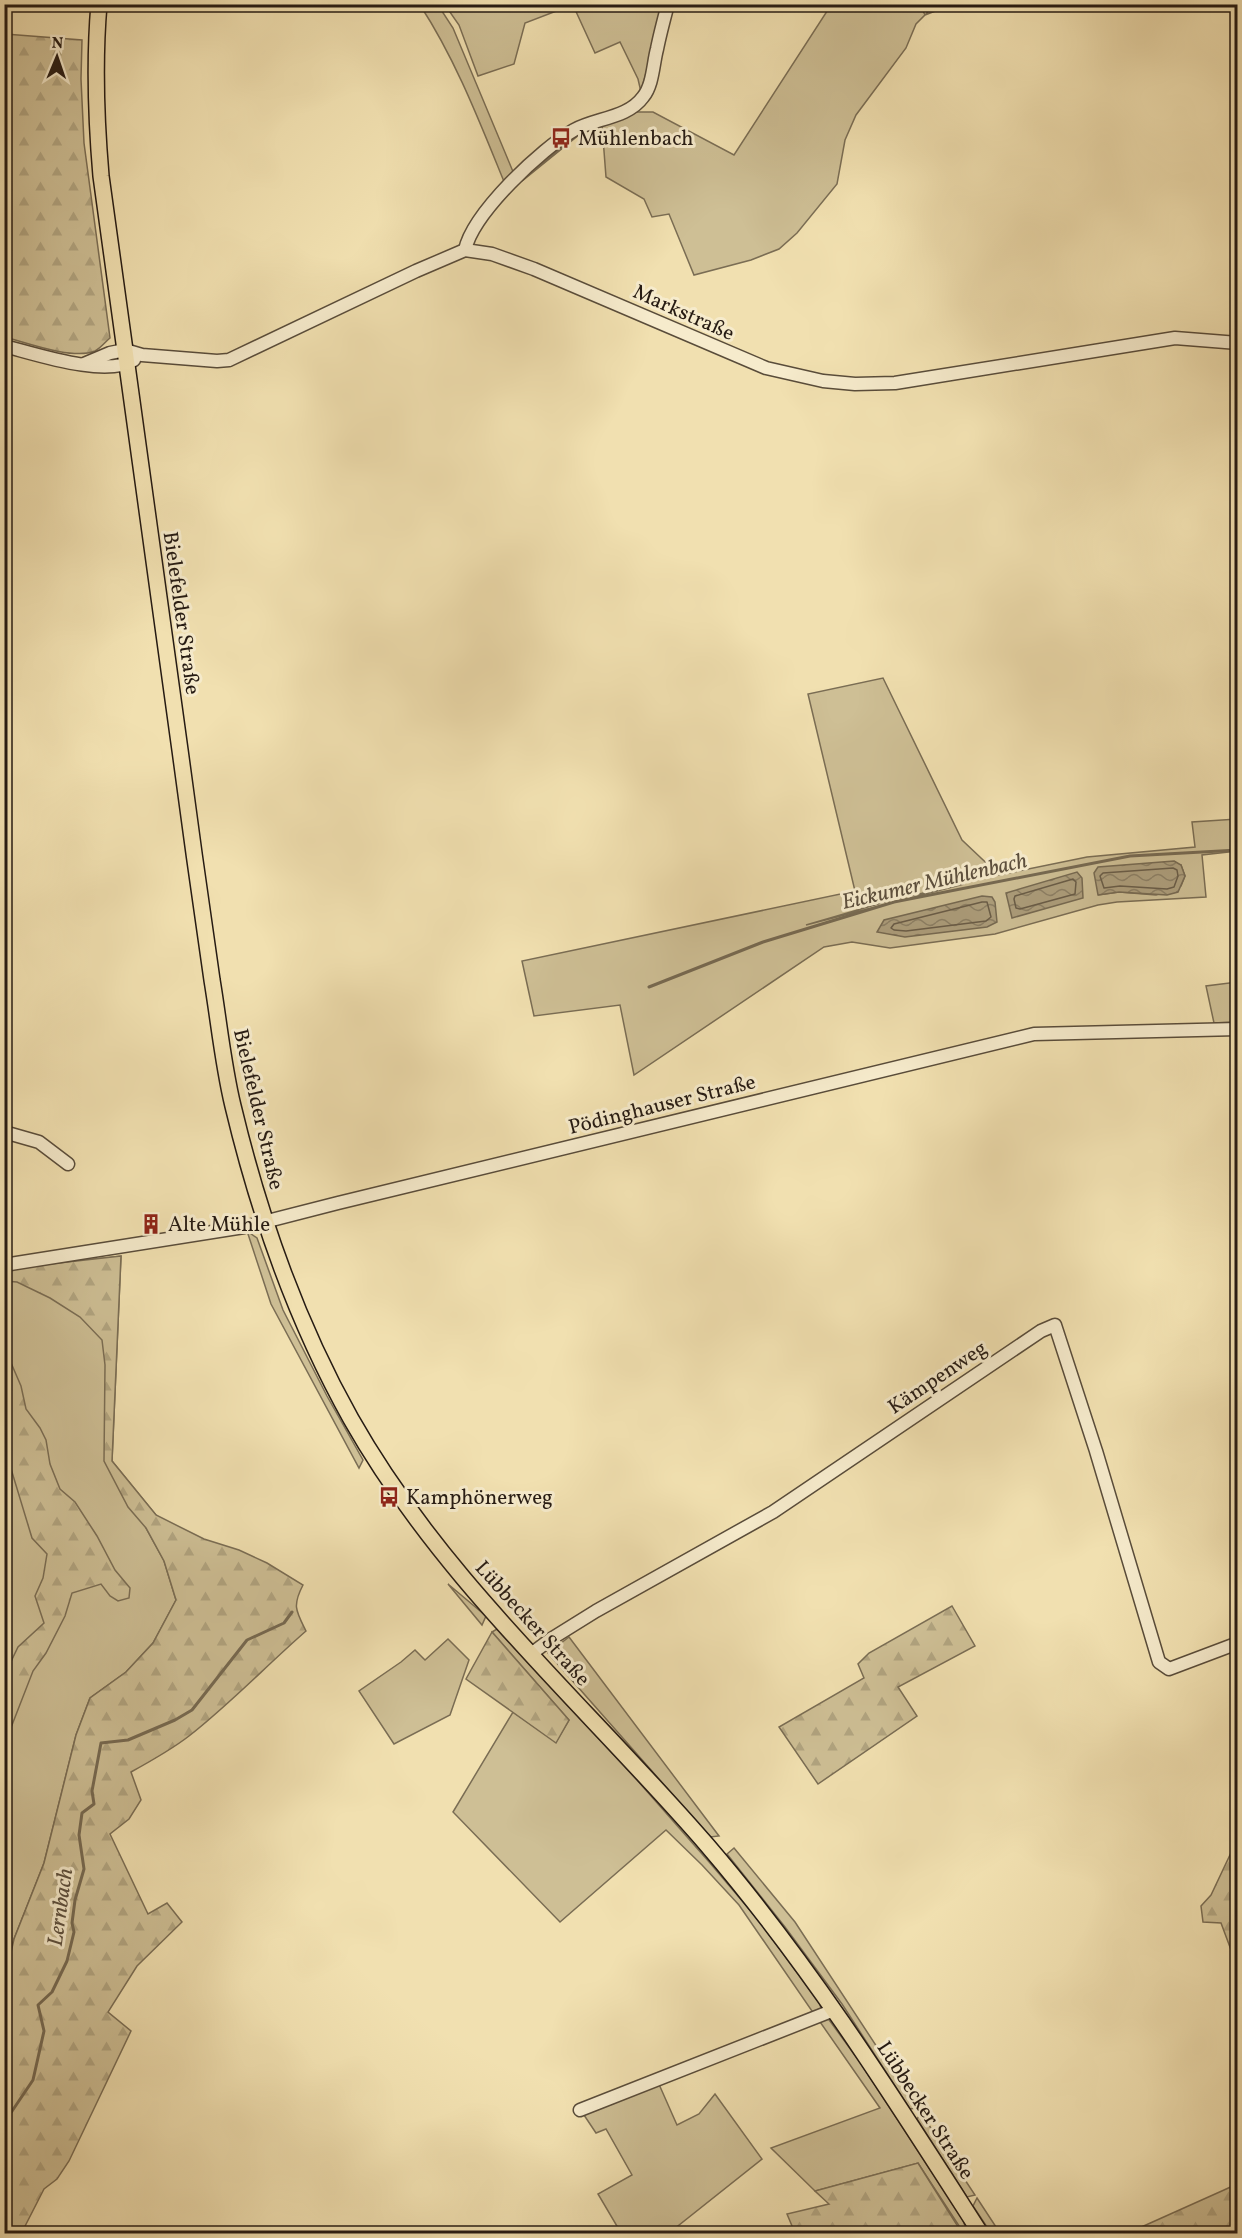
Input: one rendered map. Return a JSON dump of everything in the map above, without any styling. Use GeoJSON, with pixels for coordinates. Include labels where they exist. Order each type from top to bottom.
{"type":"FeatureCollection","features":[{"type":"Feature","properties":{"kind":"main road","name":"Bielefelder Straße"},"geometry":{"type":"LineString","coordinates":[[99,4],[95,107],[101,176],[221,1036],[231,1100],[264,1223]]}},
{"type":"Feature","properties":{"kind":"main road","name":"Lübbecker Straße"},"geometry":{"type":"LineString","coordinates":[[264,1223],[295,1304],[332,1382],[378,1462],[407,1506],[466,1582],[706,1845],[771,1924],[834,2010],[976,2232]]}},
{"type":"Feature","properties":{"kind":"street"},"geometry":{"type":"LineString","coordinates":[[4,346],[57,360],[106,367],[126,357],[142,355],[229,360],[465,250],[468,238],[479,219],[532,163],[575,130],[630,109],[645,95],[668,4]]}},
{"type":"Feature","properties":{"kind":"street","name":"Markstraße"},"geometry":{"type":"LineString","coordinates":[[465,250],[492,254],[534,269],[766,368],[824,381],[855,384],[895,383],[1175,338],[1238,343]]}},
{"type":"Feature","properties":{"kind":"street","name":"Pödinghauser Straße"},"geometry":{"type":"LineString","coordinates":[[4,1265],[99,1252],[264,1223],[1006,1039],[1053,1032],[1238,1029]]}},
{"type":"Feature","properties":{"kind":"street"},"geometry":{"type":"LineString","coordinates":[[4,1132],[39,1142],[68,1164]]}},
{"type":"Feature","properties":{"kind":"street","name":"Kämpenweg"},"geometry":{"type":"LineString","coordinates":[[531,1654],[596,1611],[772,1512],[965,1382],[1055,1325],[1096,1451],[1159,1662],[1169,1669],[1238,1643]]}},
{"type":"Feature","properties":{"kind":"street"},"geometry":{"type":"LineString","coordinates":[[580,2110],[834,2010]]}},
{"type":"Feature","properties":{"kind":"green space"},"geometry":{"type":"Polygon","coordinates":[[[420,5],[438,5],[453,28],[514,174],[505,184],[456,70],[420,5]]]}},
{"type":"Feature","properties":{"kind":"green space"},"geometry":{"type":"Polygon","coordinates":[[[445,5],[572,5],[525,23],[514,64],[478,76],[459,25],[445,5]]]}},
{"type":"Feature","properties":{"kind":"green space"},"geometry":{"type":"Polygon","coordinates":[[[573,5],[664,5],[641,92],[638,79],[620,42],[595,53],[573,5]]]}},
{"type":"Feature","properties":{"kind":"green space"},"geometry":{"type":"Polygon","coordinates":[[[831,5],[920,5],[925,15],[916,24],[906,48],[856,115],[845,140],[837,184],[797,233],[779,249],[751,260],[694,275],[669,214],[652,217],[644,199],[606,177],[602,125],[634,112],[653,112],[734,155],[831,5]]]}},
{"type":"Feature","properties":{"kind":"green space"},"geometry":{"type":"Polygon","coordinates":[[[934,5],[951,5],[925,15],[934,5]]]}},
{"type":"Feature","properties":{"kind":"green space"},"geometry":{"type":"Polygon","coordinates":[[[5,34],[82,40],[84,143],[110,338],[95,351],[63,352],[5,337],[5,34]]]}},
{"type":"Feature","properties":{"kind":"green space"},"geometry":{"type":"Polygon","coordinates":[[[883,678],[962,840],[999,875],[1087,857],[1195,847],[1192,822],[1237,819],[1237,851],[1202,855],[1206,897],[1098,905],[995,934],[890,948],[852,942],[824,947],[634,1075],[620,1005],[534,1016],[522,961],[855,891],[808,694],[883,678]],[[1181,865],[1098,895],[1119,892],[1156,895],[1181,886],[1185,876],[1181,865]],[[964,884],[892,900],[806,925],[964,884]]]}},
{"type":"Feature","properties":{"kind":"green space"},"geometry":{"type":"Polygon","coordinates":[[[1237,982],[1237,1022],[1214,1023],[1206,986],[1237,982]]]}},
{"type":"Feature","properties":{"kind":"green space"},"geometry":{"type":"Polygon","coordinates":[[[247,1231],[257,1238],[283,1310],[363,1460],[359,1468],[271,1304],[247,1231]]]}},
{"type":"Feature","properties":{"kind":"green space"},"geometry":{"type":"Polygon","coordinates":[[[121,1256],[112,1461],[156,1515],[146,1528],[164,1561],[176,1600],[153,1643],[126,1672],[90,1698],[76,1735],[44,1863],[14,1939],[5,1979],[5,1269],[121,1256]]]}},
{"type":"Feature","properties":{"kind":"green space"},"geometry":{"type":"Polygon","coordinates":[[[121,1256],[112,1461],[156,1515],[204,1539],[239,1550],[267,1563],[303,1585],[296,1604],[306,1631],[189,1736],[131,1772],[141,1800],[129,1819],[110,1834],[148,1914],[167,1903],[182,1922],[137,1966],[108,2012],[131,2031],[69,2161],[57,2179],[44,2189],[21,2234],[5,2233],[5,1979],[14,1939],[44,1863],[76,1735],[90,1698],[126,1672],[153,1643],[176,1600],[164,1561],[146,1528],[128,1507],[104,1461],[105,1365],[102,1340],[80,1317],[50,1298],[17,1282],[5,1281],[5,1269],[121,1256]]]}},
{"type":"Feature","properties":{"kind":"green space"},"geometry":{"type":"Polygon","coordinates":[[[5,1349],[21,1386],[26,1409],[46,1440],[50,1464],[60,1489],[75,1502],[115,1570],[130,1588],[129,1598],[118,1601],[110,1596],[101,1584],[72,1593],[65,1616],[46,1653],[33,1671],[5,1743],[5,1674],[18,1647],[44,1623],[35,1596],[43,1578],[47,1554],[32,1538],[5,1449],[5,1349]]]}},
{"type":"Feature","properties":{"kind":"green space"},"geometry":{"type":"Polygon","coordinates":[[[448,1584],[486,1616],[482,1625],[448,1584]]]}},
{"type":"Feature","properties":{"kind":"green space"},"geometry":{"type":"Polygon","coordinates":[[[952,1606],[975,1646],[898,1687],[917,1716],[818,1784],[779,1727],[864,1678],[858,1664],[869,1653],[952,1606]]]}},
{"type":"Feature","properties":{"kind":"green space"},"geometry":{"type":"Polygon","coordinates":[[[497,1629],[637,1780],[710,1863],[760,1922],[820,2004],[821,2009],[814,2014],[739,1905],[666,1830],[560,1922],[453,1812],[513,1712],[556,1742],[569,1720],[492,1632],[497,1629]]]}},
{"type":"Feature","properties":{"kind":"green space"},"geometry":{"type":"Polygon","coordinates":[[[492,1632],[569,1720],[556,1743],[466,1679],[492,1632]]]}},
{"type":"Feature","properties":{"kind":"green space"},"geometry":{"type":"Polygon","coordinates":[[[569,1637],[719,1836],[710,1837],[548,1653],[569,1637]]]}},
{"type":"Feature","properties":{"kind":"green space"},"geometry":{"type":"Polygon","coordinates":[[[448,1639],[469,1660],[450,1715],[394,1744],[359,1691],[415,1650],[425,1660],[448,1639]]]}},
{"type":"Feature","properties":{"kind":"green space"},"geometry":{"type":"Polygon","coordinates":[[[1237,1840],[1237,1966],[1221,1923],[1203,1922],[1201,1906],[1211,1895],[1237,1840]]]}},
{"type":"Feature","properties":{"kind":"green space"},"geometry":{"type":"Polygon","coordinates":[[[734,1848],[795,1922],[917,2108],[910,2109],[842,2004],[727,1854],[734,1848]]]}},
{"type":"Feature","properties":{"kind":"green space"},"geometry":{"type":"Polygon","coordinates":[[[827,2017],[862,2065],[963,2220],[965,2226],[963,2232],[918,2163],[815,2191],[771,2148],[880,2108],[818,2019],[827,2017]]]}},
{"type":"Feature","properties":{"kind":"green space"},"geometry":{"type":"Polygon","coordinates":[[[658,2082],[677,2125],[699,2114],[715,2094],[762,2159],[669,2233],[621,2233],[598,2194],[632,2175],[606,2129],[596,2133],[582,2112],[658,2082]]]}},
{"type":"Feature","properties":{"kind":"green space"},"geometry":{"type":"Polygon","coordinates":[[[921,2113],[975,2195],[967,2197],[917,2119],[921,2113]]]}},
{"type":"Feature","properties":{"kind":"green space"},"geometry":{"type":"Polygon","coordinates":[[[918,2163],[962,2233],[853,2234],[849,2228],[818,2233],[795,2233],[787,2214],[829,2204],[815,2191],[918,2163]]]}},
{"type":"Feature","properties":{"kind":"green space"},"geometry":{"type":"Polygon","coordinates":[[[1237,2184],[1237,2233],[1128,2233],[1224,2190],[1237,2184]]]}},
{"type":"Feature","properties":{"kind":"green space"},"geometry":{"type":"Polygon","coordinates":[[[977,2198],[1000,2233],[991,2233],[973,2206],[977,2198]]]}},
{"type":"Feature","properties":{"kind":"water"},"geometry":{"type":"Polygon","coordinates":[[[1174,861],[1181,865],[1185,876],[1178,892],[1167,895],[1119,892],[1098,895],[1094,873],[1098,867],[1174,861]]]}},
{"type":"Feature","properties":{"kind":"water"},"geometry":{"type":"Polygon","coordinates":[[[1077,872],[1082,878],[1083,898],[1012,918],[1006,893],[1077,872]]]}},
{"type":"Feature","properties":{"kind":"water"},"geometry":{"type":"Polygon","coordinates":[[[982,896],[992,897],[995,902],[997,922],[987,927],[905,937],[877,932],[884,920],[982,896]]]}},
{"type":"Feature","properties":{"kind":"waterway"},"geometry":{"type":"LineString","coordinates":[[522,180],[580,133]]}},
{"type":"Feature","properties":{"kind":"waterway","name":"Eickumer Mühlenbach"},"geometry":{"type":"LineString","coordinates":[[649,987],[763,942],[894,902],[1130,856],[1238,850]]}},
{"type":"Feature","properties":{"kind":"waterway","name":"Lernbach"},"geometry":{"type":"LineString","coordinates":[[4,2123],[33,2080],[44,2031],[38,2005],[52,1992],[67,1961],[74,1932],[72,1923],[75,1900],[84,1869],[79,1835],[82,1813],[94,1804],[92,1791],[101,1743],[128,1740],[175,1720],[192,1710],[247,1640],[284,1623],[292,1612]]}},
{"type":"Feature","properties":{"kind":"place","name":"Mühlenbach"},"geometry":{"type":"Point","coordinates":[561,138]}},
{"type":"Feature","properties":{"kind":"place","name":"Alte Mühle"},"geometry":{"type":"Point","coordinates":[151,1224]}},
{"type":"Feature","properties":{"kind":"place","name":"Kamphönerweg"},"geometry":{"type":"Point","coordinates":[389,1497]}}]}
